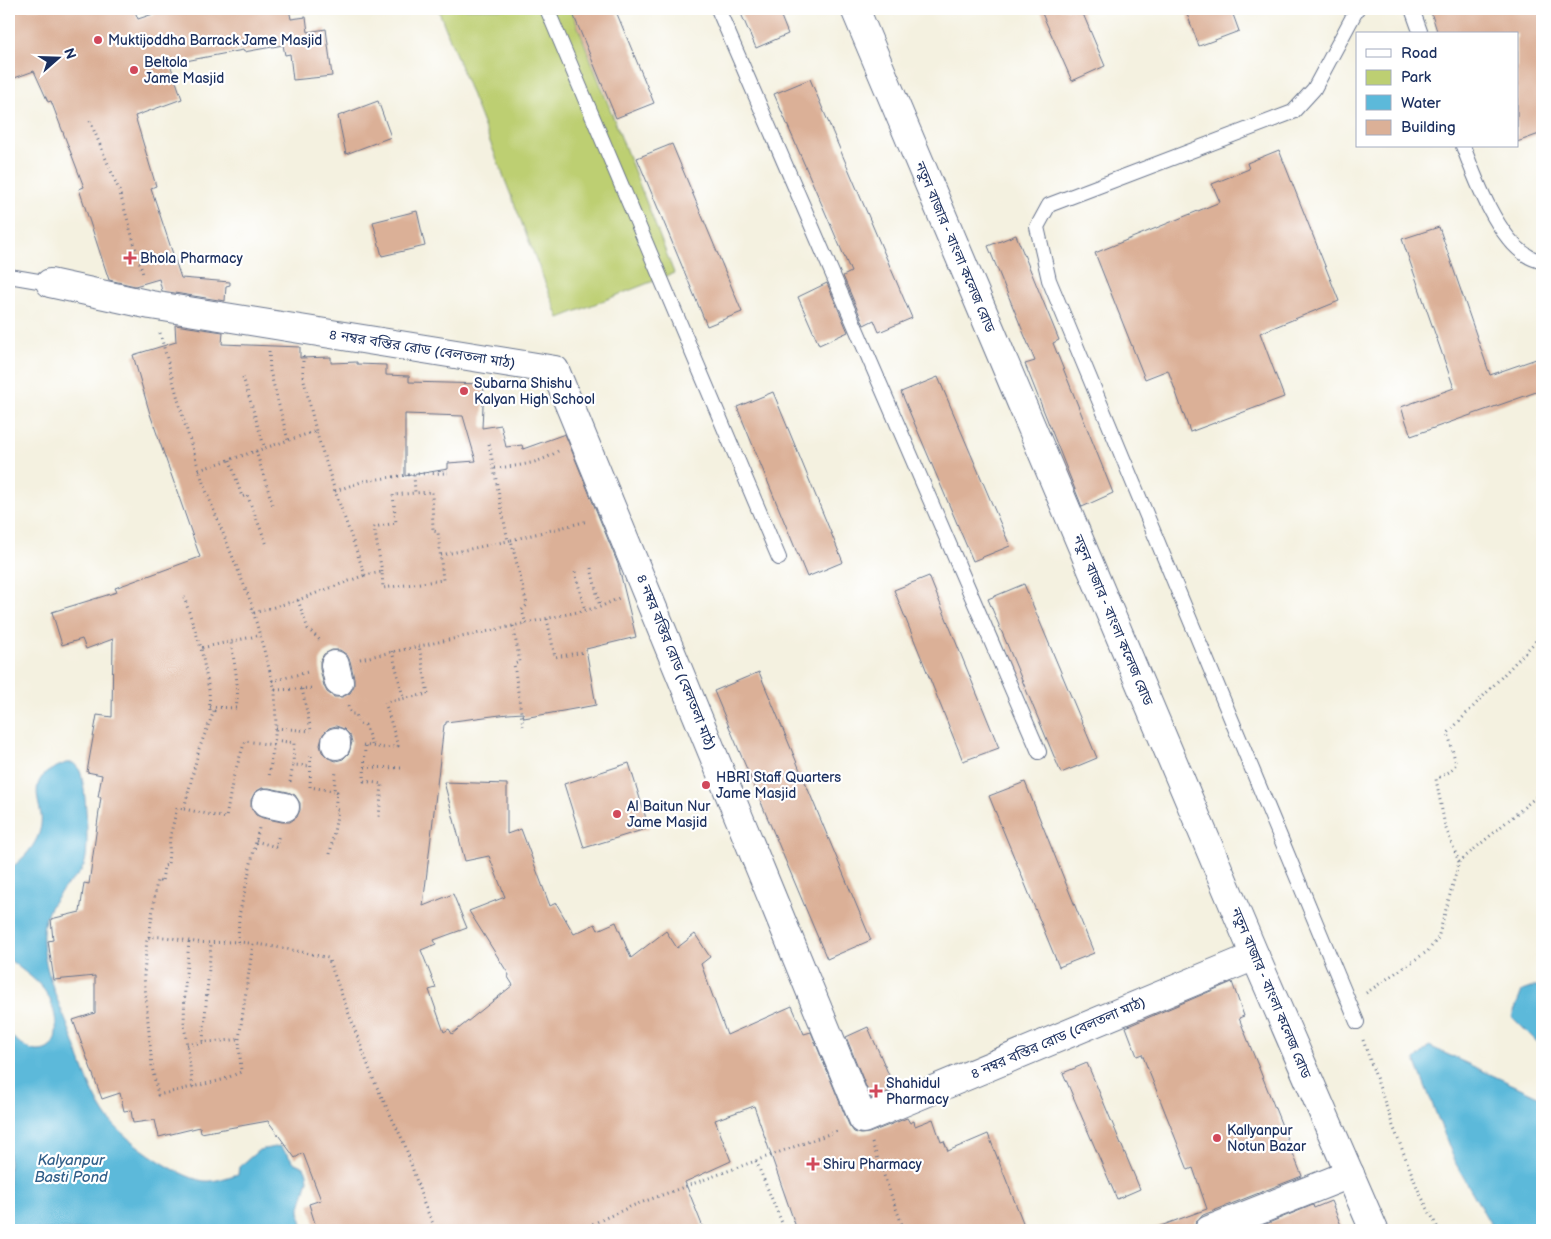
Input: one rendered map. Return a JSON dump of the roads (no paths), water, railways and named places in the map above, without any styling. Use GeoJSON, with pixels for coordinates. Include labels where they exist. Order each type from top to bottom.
{"type":"FeatureCollection","features":[{"type":"Feature","properties":{"kind":"street","name":"নতুন বাজার - বাংলা কলেজ রোড"},"geometry":{"type":"LineString","coordinates":[[855,9],[1255,956],[1374,1230]]}},
{"type":"Feature","properties":{"kind":"street","name":"৪ নম্বর বস্তির রোড (বেলতলা মাঠ)"},"geometry":{"type":"LineString","coordinates":[[50,282],[151,305],[555,370],[863,1119],[1255,956]]}},
{"type":"Feature","properties":{"kind":"street"},"geometry":{"type":"LineString","coordinates":[[1209,1230],[1350,1174]]}},
{"type":"Feature","properties":{"kind":"lane"},"geometry":{"type":"LineString","coordinates":[[547,9],[779,558]]}},
{"type":"Feature","properties":{"kind":"lane"},"geometry":{"type":"LineString","coordinates":[[718,9],[1039,752]]}},
{"type":"Feature","properties":{"kind":"lane"},"geometry":{"type":"LineString","coordinates":[[1357,9],[1314,90],[1293,112],[1049,205],[1037,227],[1049,280],[1357,1022]]}},
{"type":"Feature","properties":{"kind":"lane"},"geometry":{"type":"LineString","coordinates":[[1412,9],[1420,32]]}},
{"type":"Feature","properties":{"kind":"lane"},"geometry":{"type":"LineString","coordinates":[[1464,148],[1479,190],[1509,240],[1527,256],[1542,262]]}},
{"type":"Feature","properties":{"kind":"lane"},"geometry":{"type":"LineString","coordinates":[[9,276],[50,282]]}},
{"type":"Feature","properties":{"kind":"water","name":"Kalyanpur Basti Pond"},"geometry":{"type":"Polygon","coordinates":[[[66,763],[73,763],[75,765],[80,771],[82,779],[86,819],[86,858],[81,871],[60,893],[47,913],[43,936],[44,949],[49,976],[84,1071],[99,1104],[112,1123],[123,1134],[150,1155],[179,1172],[204,1181],[217,1180],[238,1174],[239,1167],[259,1150],[280,1146],[295,1163],[304,1167],[307,1173],[308,1180],[300,1207],[300,1217],[304,1230],[9,1230],[9,1035],[27,1048],[35,1051],[47,1049],[55,1037],[56,1019],[51,1002],[44,990],[35,980],[9,959],[9,869],[27,853],[40,831],[41,815],[37,793],[40,780],[48,772],[66,763]]]}},
{"type":"Feature","properties":{"kind":"water"},"geometry":{"type":"Polygon","coordinates":[[[1542,984],[1542,1047],[1512,1017],[1522,991],[1542,984]]]}},
{"type":"Feature","properties":{"kind":"water"},"geometry":{"type":"Polygon","coordinates":[[[1429,1046],[1542,1098],[1542,1230],[1494,1230],[1456,1164],[1415,1060],[1429,1046]]]}},
{"type":"Feature","properties":{"kind":"place","name":"Muktijoddha Barrack Jame Masjid"},"geometry":{"type":"Point","coordinates":[98,40]}},
{"type":"Feature","properties":{"kind":"place","name":"Beltola Jame Masjid"},"geometry":{"type":"Point","coordinates":[134,70]}},
{"type":"Feature","properties":{"kind":"place","name":"Bhola Pharmacy"},"geometry":{"type":"Point","coordinates":[130,258]}},
{"type":"Feature","properties":{"kind":"place","name":"Subarna Shishu Kalyan High School"},"geometry":{"type":"Point","coordinates":[464,391]}},
{"type":"Feature","properties":{"kind":"place","name":"HBRI Staff Quarters Jame Masjid"},"geometry":{"type":"Point","coordinates":[706,785]}},
{"type":"Feature","properties":{"kind":"place","name":"Al Baitun Nur Jame Masjid"},"geometry":{"type":"Point","coordinates":[617,814]}},
{"type":"Feature","properties":{"kind":"place","name":"Shahidul Pharmacy"},"geometry":{"type":"Point","coordinates":[876,1091]}},
{"type":"Feature","properties":{"kind":"place","name":"Kallyanpur Notun Bazar"},"geometry":{"type":"Point","coordinates":[1217,1138]}},
{"type":"Feature","properties":{"kind":"place","name":"Shiru Pharmacy"},"geometry":{"type":"Point","coordinates":[813,1164]}}]}
